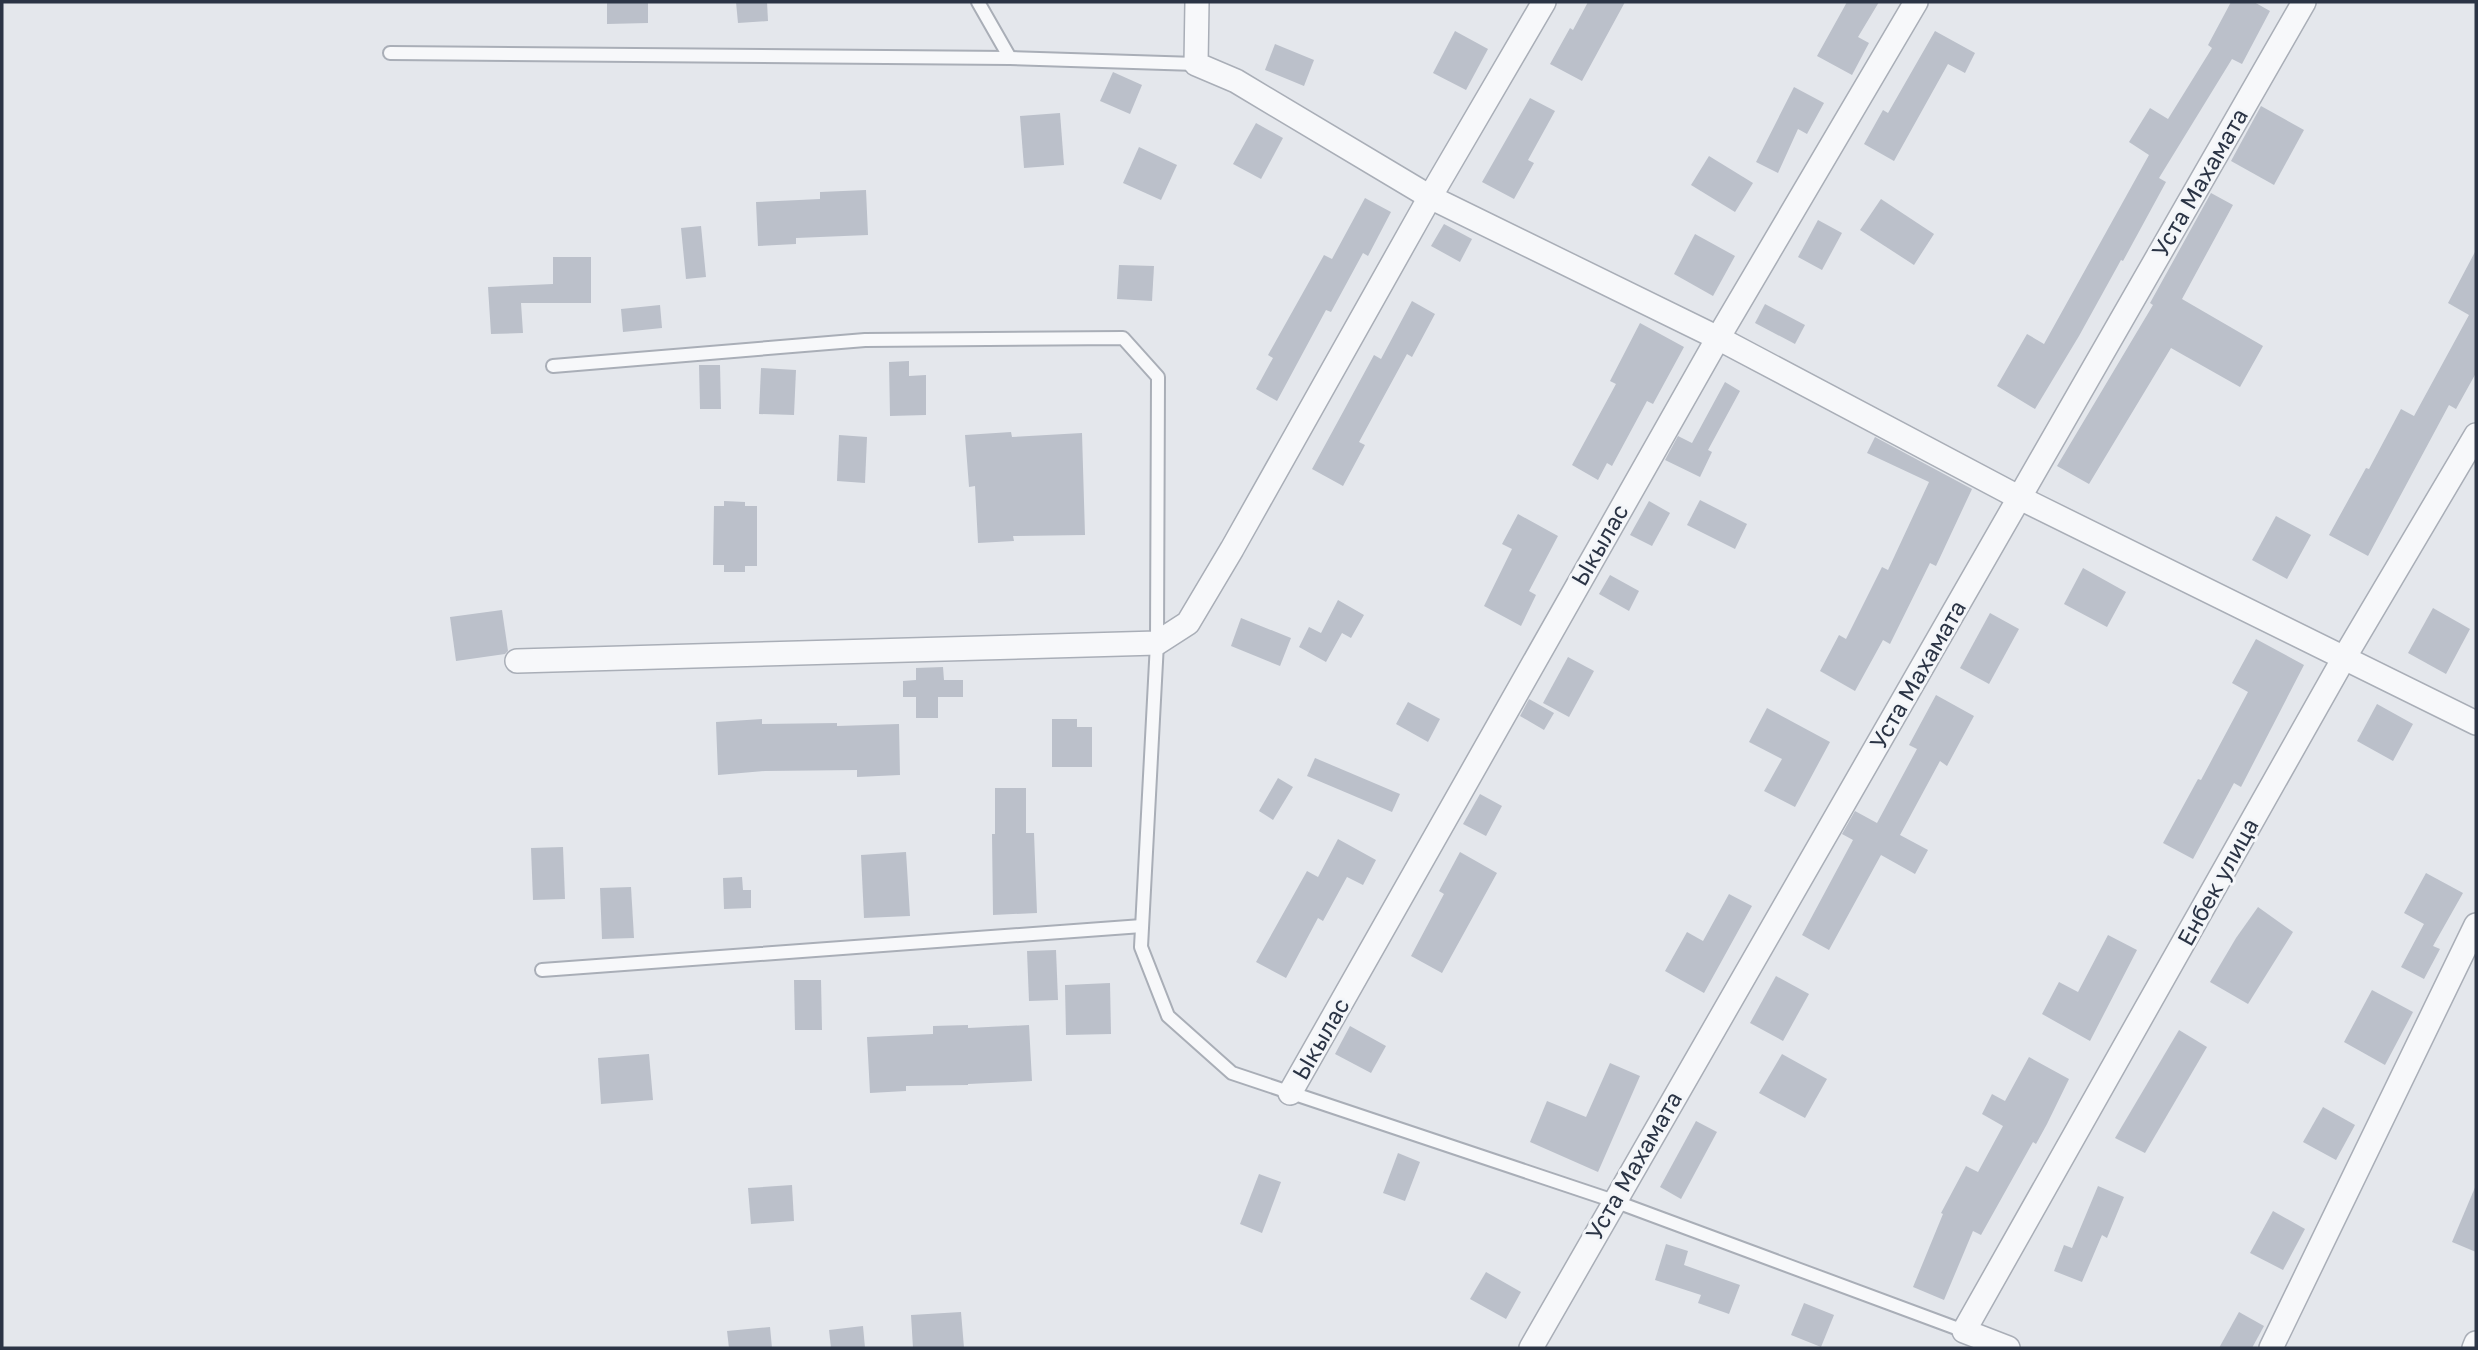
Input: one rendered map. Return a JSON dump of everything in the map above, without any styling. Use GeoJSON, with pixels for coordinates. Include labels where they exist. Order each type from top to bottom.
{"type":"FeatureCollection","features":[{"type":"Feature","properties":{"kind":"street"},"geometry":{"type":"LineString","coordinates":[[1197,2],[1196,64],[1236,81],[1430,197],[1718,338],[2020,498],[2476,723]]}},
{"type":"Feature","properties":{"kind":"street"},"geometry":{"type":"LineString","coordinates":[[517,661],[1157,643],[1188,623],[1544,2]]}},
{"type":"Feature","properties":{"kind":"street","name":"Ыкылас"},"geometry":{"type":"LineString","coordinates":[[1290,1093],[1718,338],[1916,2]]}},
{"type":"Feature","properties":{"kind":"street","name":"Уста Махамата"},"geometry":{"type":"LineString","coordinates":[[1531,1348],[2304,2]]}},
{"type":"Feature","properties":{"kind":"street","name":"Енбек улица"},"geometry":{"type":"LineString","coordinates":[[1964,1331],[2344,658],[2476,435]]}},
{"type":"Feature","properties":{"kind":"street"},"geometry":{"type":"LineString","coordinates":[[2271,1348],[2476,925]]}},
{"type":"Feature","properties":{"kind":"street"},"geometry":{"type":"LineString","coordinates":[[1964,1331],[2008,1348]]}},
{"type":"Feature","properties":{"kind":"street"},"geometry":{"type":"LineString","coordinates":[[2474,1348],[2476,1343]]}},
{"type":"Feature","properties":{"kind":"lane"},"geometry":{"type":"LineString","coordinates":[[978,2],[1010,58]]}},
{"type":"Feature","properties":{"kind":"lane"},"geometry":{"type":"LineString","coordinates":[[390,53],[1010,58],[1196,64]]}},
{"type":"Feature","properties":{"kind":"lane"},"geometry":{"type":"LineString","coordinates":[[554,366],[865,340],[1123,338],[1158,377],[1157,643],[1140,947],[1168,1016],[1232,1073],[1614,1202],[1964,1331]]}},
{"type":"Feature","properties":{"kind":"lane"},"geometry":{"type":"LineString","coordinates":[[542,970],[1142,926]]}},
{"type":"Feature","properties":{"kind":"building"},"geometry":{"type":"Polygon","coordinates":[[[607,2],[648,2],[648,23],[607,24],[607,2]]]}},
{"type":"Feature","properties":{"kind":"building"},"geometry":{"type":"Polygon","coordinates":[[[736,2],[767,2],[768,21],[738,23],[736,2]]]}},
{"type":"Feature","properties":{"kind":"building"},"geometry":{"type":"Polygon","coordinates":[[[1588,2],[1625,2],[1582,81],[1550,64],[1588,2]]]}},
{"type":"Feature","properties":{"kind":"building"},"geometry":{"type":"Polygon","coordinates":[[[1847,2],[1879,2],[1858,37],[1869,43],[1852,75],[1817,56],[1847,2]]]}},
{"type":"Feature","properties":{"kind":"building"},"geometry":{"type":"Polygon","coordinates":[[[2231,2],[2254,2],[2270,11],[2242,64],[2232,59],[2159,178],[2166,182],[2123,261],[2121,260],[2035,409],[1997,386],[2027,334],[2044,344],[2149,155],[2129,142],[2150,108],[2168,119],[2212,48],[2208,45],[2231,2]]]}},
{"type":"Feature","properties":{"kind":"building"},"geometry":{"type":"Polygon","coordinates":[[[1455,31],[1488,49],[1466,90],[1433,73],[1455,31]]]}},
{"type":"Feature","properties":{"kind":"building"},"geometry":{"type":"Polygon","coordinates":[[[1935,31],[1975,53],[1965,73],[1948,64],[1894,161],[1864,144],[1883,110],[1888,113],[1935,31]]]}},
{"type":"Feature","properties":{"kind":"building"},"geometry":{"type":"Polygon","coordinates":[[[1275,44],[1314,60],[1304,86],[1265,70],[1275,44]]]}},
{"type":"Feature","properties":{"kind":"building"},"geometry":{"type":"Polygon","coordinates":[[[1113,72],[1142,85],[1130,114],[1100,101],[1113,72]]]}},
{"type":"Feature","properties":{"kind":"building"},"geometry":{"type":"Polygon","coordinates":[[[1794,87],[1824,103],[1807,134],[1798,129],[1778,173],[1756,162],[1794,87]]]}},
{"type":"Feature","properties":{"kind":"building"},"geometry":{"type":"Polygon","coordinates":[[[1530,98],[1555,111],[1528,160],[1534,163],[1514,199],[1482,182],[1530,98]]]}},
{"type":"Feature","properties":{"kind":"building"},"geometry":{"type":"Polygon","coordinates":[[[2261,106],[2304,130],[2274,185],[2231,161],[2261,106]]]}},
{"type":"Feature","properties":{"kind":"building"},"geometry":{"type":"Polygon","coordinates":[[[1060,113],[1064,165],[1024,168],[1020,116],[1060,113]]]}},
{"type":"Feature","properties":{"kind":"building"},"geometry":{"type":"Polygon","coordinates":[[[1256,123],[1283,138],[1261,179],[1233,164],[1256,123]]]}},
{"type":"Feature","properties":{"kind":"building"},"geometry":{"type":"Polygon","coordinates":[[[1139,147],[1177,165],[1161,200],[1123,183],[1139,147]]]}},
{"type":"Feature","properties":{"kind":"building"},"geometry":{"type":"Polygon","coordinates":[[[1709,156],[1753,183],[1735,212],[1691,185],[1709,156]]]}},
{"type":"Feature","properties":{"kind":"building"},"geometry":{"type":"Polygon","coordinates":[[[866,190],[868,235],[796,238],[796,244],[758,246],[756,202],[820,199],[820,192],[866,190]]]}},
{"type":"Feature","properties":{"kind":"building"},"geometry":{"type":"Polygon","coordinates":[[[2211,193],[2233,205],[2182,299],[2263,346],[2240,387],[2171,348],[2089,484],[2057,466],[2153,305],[2150,303],[2211,193]]]}},
{"type":"Feature","properties":{"kind":"building"},"geometry":{"type":"Polygon","coordinates":[[[1365,198],[1391,212],[1368,256],[1363,253],[1331,312],[1326,310],[1277,401],[1256,389],[1273,358],[1268,355],[1324,255],[1332,259],[1365,198]]]}},
{"type":"Feature","properties":{"kind":"building"},"geometry":{"type":"Polygon","coordinates":[[[1881,199],[1934,234],[1914,265],[1860,230],[1881,199]]]}},
{"type":"Feature","properties":{"kind":"building"},"geometry":{"type":"Polygon","coordinates":[[[1818,220],[1842,233],[1822,270],[1798,257],[1818,220]]]}},
{"type":"Feature","properties":{"kind":"building"},"geometry":{"type":"Polygon","coordinates":[[[1444,224],[1472,239],[1460,262],[1431,246],[1444,224]]]}},
{"type":"Feature","properties":{"kind":"building"},"geometry":{"type":"Polygon","coordinates":[[[701,226],[706,277],[686,279],[681,228],[701,226]]]}},
{"type":"Feature","properties":{"kind":"building"},"geometry":{"type":"Polygon","coordinates":[[[1695,234],[1735,256],[1713,296],[1674,274],[1695,234]]]}},
{"type":"Feature","properties":{"kind":"building"},"geometry":{"type":"Polygon","coordinates":[[[2476,250],[2476,373],[2456,409],[2449,405],[2368,556],[2329,535],[2401,409],[2414,416],[2469,315],[2448,303],[2476,250]]]}},
{"type":"Feature","properties":{"kind":"building"},"geometry":{"type":"Polygon","coordinates":[[[553,257],[591,257],[591,303],[521,303],[523,333],[491,334],[488,287],[553,284],[553,257]]]}},
{"type":"Feature","properties":{"kind":"building"},"geometry":{"type":"Polygon","coordinates":[[[1119,265],[1154,266],[1152,301],[1117,299],[1119,265]]]}},
{"type":"Feature","properties":{"kind":"building"},"geometry":{"type":"Polygon","coordinates":[[[1412,301],[1435,314],[1412,357],[1407,354],[1359,442],[1365,445],[1343,486],[1312,469],[1374,355],[1381,359],[1412,301]]]}},
{"type":"Feature","properties":{"kind":"building"},"geometry":{"type":"Polygon","coordinates":[[[1765,304],[1805,325],[1795,344],[1755,323],[1765,304]]]}},
{"type":"Feature","properties":{"kind":"building"},"geometry":{"type":"Polygon","coordinates":[[[660,305],[662,328],[623,332],[621,309],[660,305]]]}},
{"type":"Feature","properties":{"kind":"building"},"geometry":{"type":"Polygon","coordinates":[[[1640,323],[1684,347],[1653,404],[1647,401],[1612,466],[1607,463],[1598,480],[1572,465],[1616,384],[1610,381],[1640,323]]]}},
{"type":"Feature","properties":{"kind":"building"},"geometry":{"type":"Polygon","coordinates":[[[909,361],[909,376],[926,375],[926,415],[890,416],[889,362],[909,361]]]}},
{"type":"Feature","properties":{"kind":"building"},"geometry":{"type":"Polygon","coordinates":[[[699,365],[720,365],[721,409],[700,409],[699,365]]]}},
{"type":"Feature","properties":{"kind":"building"},"geometry":{"type":"Polygon","coordinates":[[[761,368],[796,370],[794,415],[759,414],[761,368]]]}},
{"type":"Feature","properties":{"kind":"building"},"geometry":{"type":"Polygon","coordinates":[[[1725,382],[1740,391],[1708,450],[1712,452],[1700,477],[1665,460],[1678,436],[1692,443],[1725,382]]]}},
{"type":"Feature","properties":{"kind":"building"},"geometry":{"type":"Polygon","coordinates":[[[1011,432],[1012,437],[1082,433],[1085,535],[1013,536],[1014,541],[978,543],[975,486],[969,487],[965,435],[1011,432]]]}},
{"type":"Feature","properties":{"kind":"building"},"geometry":{"type":"Polygon","coordinates":[[[839,435],[867,437],[865,483],[837,481],[839,435]]]}},
{"type":"Feature","properties":{"kind":"building"},"geometry":{"type":"Polygon","coordinates":[[[1875,437],[1972,489],[1936,566],[1930,563],[1890,644],[1883,640],[1855,691],[1820,671],[1839,635],[1846,639],[1882,567],[1888,570],[1929,482],[1867,453],[1875,437]]]}},
{"type":"Feature","properties":{"kind":"building"},"geometry":{"type":"Polygon","coordinates":[[[1700,500],[1747,524],[1735,549],[1687,525],[1700,500]]]}},
{"type":"Feature","properties":{"kind":"building"},"geometry":{"type":"Polygon","coordinates":[[[724,501],[745,502],[745,506],[757,506],[757,566],[745,566],[745,572],[724,572],[724,565],[713,565],[714,506],[724,506],[724,501]]]}},
{"type":"Feature","properties":{"kind":"building"},"geometry":{"type":"Polygon","coordinates":[[[1649,501],[1670,513],[1652,546],[1630,535],[1649,501]]]}},
{"type":"Feature","properties":{"kind":"building"},"geometry":{"type":"Polygon","coordinates":[[[1518,514],[1558,536],[1529,591],[1536,595],[1521,626],[1484,606],[1512,549],[1502,544],[1518,514]]]}},
{"type":"Feature","properties":{"kind":"building"},"geometry":{"type":"Polygon","coordinates":[[[2276,516],[2311,535],[2287,579],[2252,560],[2276,516]]]}},
{"type":"Feature","properties":{"kind":"building"},"geometry":{"type":"Polygon","coordinates":[[[2083,568],[2126,592],[2107,627],[2064,604],[2083,568]]]}},
{"type":"Feature","properties":{"kind":"building"},"geometry":{"type":"Polygon","coordinates":[[[1610,575],[1639,591],[1629,611],[1599,594],[1610,575]]]}},
{"type":"Feature","properties":{"kind":"building"},"geometry":{"type":"Polygon","coordinates":[[[1338,600],[1364,615],[1351,638],[1342,633],[1326,662],[1299,647],[1309,627],[1321,633],[1338,600]]]}},
{"type":"Feature","properties":{"kind":"building"},"geometry":{"type":"Polygon","coordinates":[[[2433,608],[2470,629],[2446,674],[2408,653],[2433,608]]]}},
{"type":"Feature","properties":{"kind":"building"},"geometry":{"type":"Polygon","coordinates":[[[502,610],[508,651],[505,654],[456,661],[450,617],[502,610]]]}},
{"type":"Feature","properties":{"kind":"building"},"geometry":{"type":"Polygon","coordinates":[[[1990,613],[2019,629],[1989,684],[1960,668],[1990,613]]]}},
{"type":"Feature","properties":{"kind":"building"},"geometry":{"type":"Polygon","coordinates":[[[1241,618],[1291,638],[1280,666],[1231,646],[1241,618]]]}},
{"type":"Feature","properties":{"kind":"building"},"geometry":{"type":"Polygon","coordinates":[[[2256,639],[2304,665],[2241,787],[2234,783],[2193,859],[2163,843],[2198,779],[2201,780],[2248,692],[2232,683],[2256,639]]]}},
{"type":"Feature","properties":{"kind":"building"},"geometry":{"type":"Polygon","coordinates":[[[1568,657],[1594,671],[1569,717],[1543,703],[1568,657]]]}},
{"type":"Feature","properties":{"kind":"building"},"geometry":{"type":"Polygon","coordinates":[[[943,667],[944,680],[963,680],[963,697],[938,697],[938,718],[916,718],[916,697],[903,697],[903,681],[916,680],[916,668],[943,667]]]}},
{"type":"Feature","properties":{"kind":"building"},"geometry":{"type":"Polygon","coordinates":[[[1936,695],[1974,716],[1947,766],[1940,761],[1900,835],[1928,850],[1915,874],[1881,855],[1829,950],[1802,935],[1853,840],[1842,834],[1855,811],[1877,823],[1917,749],[1909,745],[1936,695]]]}},
{"type":"Feature","properties":{"kind":"building"},"geometry":{"type":"Polygon","coordinates":[[[1529,699],[1554,713],[1544,730],[1520,716],[1529,699]]]}},
{"type":"Feature","properties":{"kind":"building"},"geometry":{"type":"Polygon","coordinates":[[[1408,702],[1440,719],[1428,742],[1396,724],[1408,702]]]}},
{"type":"Feature","properties":{"kind":"building"},"geometry":{"type":"Polygon","coordinates":[[[2377,704],[2413,724],[2393,761],[2357,741],[2377,704]]]}},
{"type":"Feature","properties":{"kind":"building"},"geometry":{"type":"Polygon","coordinates":[[[1767,708],[1830,742],[1795,807],[1764,791],[1782,759],[1749,742],[1767,708]]]}},
{"type":"Feature","properties":{"kind":"building"},"geometry":{"type":"Polygon","coordinates":[[[762,719],[762,724],[899,724],[900,775],[857,777],[857,770],[765,771],[718,775],[716,722],[762,719]]]}},
{"type":"Feature","properties":{"kind":"building"},"geometry":{"type":"Polygon","coordinates":[[[1052,719],[1077,719],[1077,727],[1092,727],[1092,767],[1052,767],[1052,719]]]}},
{"type":"Feature","properties":{"kind":"building"},"geometry":{"type":"Polygon","coordinates":[[[1315,758],[1400,794],[1392,812],[1307,776],[1315,758]]]}},
{"type":"Feature","properties":{"kind":"building"},"geometry":{"type":"Polygon","coordinates":[[[1278,778],[1293,787],[1273,820],[1259,811],[1278,778]]]}},
{"type":"Feature","properties":{"kind":"building"},"geometry":{"type":"Polygon","coordinates":[[[995,788],[1026,788],[1026,833],[1034,833],[1037,913],[993,915],[992,834],[995,834],[995,788]]]}},
{"type":"Feature","properties":{"kind":"building"},"geometry":{"type":"Polygon","coordinates":[[[1480,794],[1502,806],[1486,836],[1463,824],[1480,794]]]}},
{"type":"Feature","properties":{"kind":"building"},"geometry":{"type":"Polygon","coordinates":[[[1338,839],[1376,860],[1363,885],[1347,877],[1323,921],[1318,918],[1286,978],[1256,962],[1307,871],[1318,877],[1338,839]]]}},
{"type":"Feature","properties":{"kind":"building"},"geometry":{"type":"Polygon","coordinates":[[[563,847],[565,899],[533,900],[531,848],[563,847]]]}},
{"type":"Feature","properties":{"kind":"building"},"geometry":{"type":"Polygon","coordinates":[[[906,852],[910,916],[864,918],[861,855],[906,852]]]}},
{"type":"Feature","properties":{"kind":"building"},"geometry":{"type":"Polygon","coordinates":[[[1460,852],[1497,873],[1442,973],[1411,956],[1444,894],[1439,891],[1460,852]]]}},
{"type":"Feature","properties":{"kind":"building"},"geometry":{"type":"Polygon","coordinates":[[[2426,873],[2463,893],[2433,946],[2440,949],[2424,979],[2401,967],[2424,924],[2404,913],[2426,873]]]}},
{"type":"Feature","properties":{"kind":"building"},"geometry":{"type":"Polygon","coordinates":[[[742,877],[743,890],[751,890],[751,908],[724,909],[723,878],[742,877]]]}},
{"type":"Feature","properties":{"kind":"building"},"geometry":{"type":"Polygon","coordinates":[[[631,887],[634,938],[602,939],[600,888],[631,887]]]}},
{"type":"Feature","properties":{"kind":"building"},"geometry":{"type":"Polygon","coordinates":[[[1729,894],[1752,906],[1704,993],[1665,971],[1687,932],[1703,941],[1729,894]]]}},
{"type":"Feature","properties":{"kind":"building"},"geometry":{"type":"Polygon","coordinates":[[[2258,907],[2293,932],[2248,1004],[2210,982],[2258,907]]]}},
{"type":"Feature","properties":{"kind":"building"},"geometry":{"type":"Polygon","coordinates":[[[2108,935],[2137,950],[2090,1041],[2042,1014],[2059,982],[2078,992],[2108,935]]]}},
{"type":"Feature","properties":{"kind":"building"},"geometry":{"type":"Polygon","coordinates":[[[1056,950],[1058,1000],[1029,1001],[1027,951],[1056,950]]]}},
{"type":"Feature","properties":{"kind":"building"},"geometry":{"type":"Polygon","coordinates":[[[1776,976],[1809,994],[1783,1041],[1750,1023],[1776,976]]]}},
{"type":"Feature","properties":{"kind":"building"},"geometry":{"type":"Polygon","coordinates":[[[794,980],[821,980],[822,1030],[795,1030],[794,980]]]}},
{"type":"Feature","properties":{"kind":"building"},"geometry":{"type":"Polygon","coordinates":[[[1110,983],[1111,1034],[1066,1035],[1065,985],[1110,983]]]}},
{"type":"Feature","properties":{"kind":"building"},"geometry":{"type":"Polygon","coordinates":[[[2372,990],[2413,1012],[2385,1065],[2344,1042],[2372,990]]]}},
{"type":"Feature","properties":{"kind":"building"},"geometry":{"type":"Polygon","coordinates":[[[968,1025],[968,1028],[1029,1025],[1032,1081],[906,1086],[906,1091],[870,1093],[867,1037],[933,1034],[933,1026],[968,1025]]]}},
{"type":"Feature","properties":{"kind":"building"},"geometry":{"type":"Polygon","coordinates":[[[1350,1026],[1386,1046],[1371,1073],[1335,1054],[1350,1026]]]}},
{"type":"Feature","properties":{"kind":"building"},"geometry":{"type":"Polygon","coordinates":[[[2179,1030],[2207,1047],[2145,1153],[2115,1138],[2179,1030]]]}},
{"type":"Feature","properties":{"kind":"building"},"geometry":{"type":"Polygon","coordinates":[[[649,1054],[653,1100],[601,1104],[598,1058],[649,1054]]]}},
{"type":"Feature","properties":{"kind":"building"},"geometry":{"type":"Polygon","coordinates":[[[1782,1054],[1827,1079],[1805,1118],[1759,1093],[1782,1054]]]}},
{"type":"Feature","properties":{"kind":"building"},"geometry":{"type":"Polygon","coordinates":[[[2029,1057],[2069,1079],[2047,1124],[2036,1144],[2033,1142],[1981,1235],[1973,1231],[1944,1300],[1913,1287],[1943,1214],[1941,1213],[1966,1166],[1978,1172],[2003,1126],[1982,1114],[1992,1094],[2005,1101],[2029,1057]]]}},
{"type":"Feature","properties":{"kind":"building"},"geometry":{"type":"Polygon","coordinates":[[[1610,1063],[1640,1076],[1598,1172],[1530,1142],[1547,1101],[1586,1117],[1610,1063]]]}},
{"type":"Feature","properties":{"kind":"building"},"geometry":{"type":"Polygon","coordinates":[[[2323,1107],[2355,1125],[2336,1160],[2303,1142],[2323,1107]]]}},
{"type":"Feature","properties":{"kind":"building"},"geometry":{"type":"Polygon","coordinates":[[[1696,1121],[1717,1132],[1681,1199],[1660,1187],[1696,1121]]]}},
{"type":"Feature","properties":{"kind":"building"},"geometry":{"type":"Polygon","coordinates":[[[1398,1153],[1420,1162],[1405,1201],[1383,1193],[1398,1153]]]}},
{"type":"Feature","properties":{"kind":"building"},"geometry":{"type":"Polygon","coordinates":[[[1259,1174],[1281,1182],[1262,1233],[1240,1224],[1259,1174]]]}},
{"type":"Feature","properties":{"kind":"building"},"geometry":{"type":"Polygon","coordinates":[[[792,1185],[794,1221],[751,1224],[748,1188],[792,1185]]]}},
{"type":"Feature","properties":{"kind":"building"},"geometry":{"type":"Polygon","coordinates":[[[2476,1185],[2476,1252],[2452,1242],[2476,1185]]]}},
{"type":"Feature","properties":{"kind":"building"},"geometry":{"type":"Polygon","coordinates":[[[2098,1186],[2124,1197],[2107,1238],[2102,1235],[2082,1282],[2054,1271],[2064,1245],[2072,1248],[2098,1186]]]}},
{"type":"Feature","properties":{"kind":"building"},"geometry":{"type":"Polygon","coordinates":[[[2273,1211],[2305,1229],[2283,1270],[2250,1253],[2273,1211]]]}},
{"type":"Feature","properties":{"kind":"building"},"geometry":{"type":"Polygon","coordinates":[[[1666,1244],[1688,1251],[1684,1265],[1740,1285],[1729,1314],[1698,1303],[1701,1295],[1655,1280],[1666,1244]]]}},
{"type":"Feature","properties":{"kind":"building"},"geometry":{"type":"Polygon","coordinates":[[[1486,1272],[1521,1292],[1506,1319],[1470,1299],[1486,1272]]]}},
{"type":"Feature","properties":{"kind":"building"},"geometry":{"type":"Polygon","coordinates":[[[1804,1303],[1834,1315],[1821,1347],[1791,1335],[1804,1303]]]}},
{"type":"Feature","properties":{"kind":"building"},"geometry":{"type":"Polygon","coordinates":[[[961,1312],[964,1348],[913,1348],[911,1315],[961,1312]]]}},
{"type":"Feature","properties":{"kind":"building"},"geometry":{"type":"Polygon","coordinates":[[[2239,1312],[2264,1326],[2252,1348],[2219,1348],[2239,1312]]]}},
{"type":"Feature","properties":{"kind":"building"},"geometry":{"type":"Polygon","coordinates":[[[863,1326],[865,1348],[831,1348],[829,1330],[863,1326]]]}},
{"type":"Feature","properties":{"kind":"building"},"geometry":{"type":"Polygon","coordinates":[[[770,1327],[772,1348],[729,1348],[727,1331],[770,1327]]]}}]}
